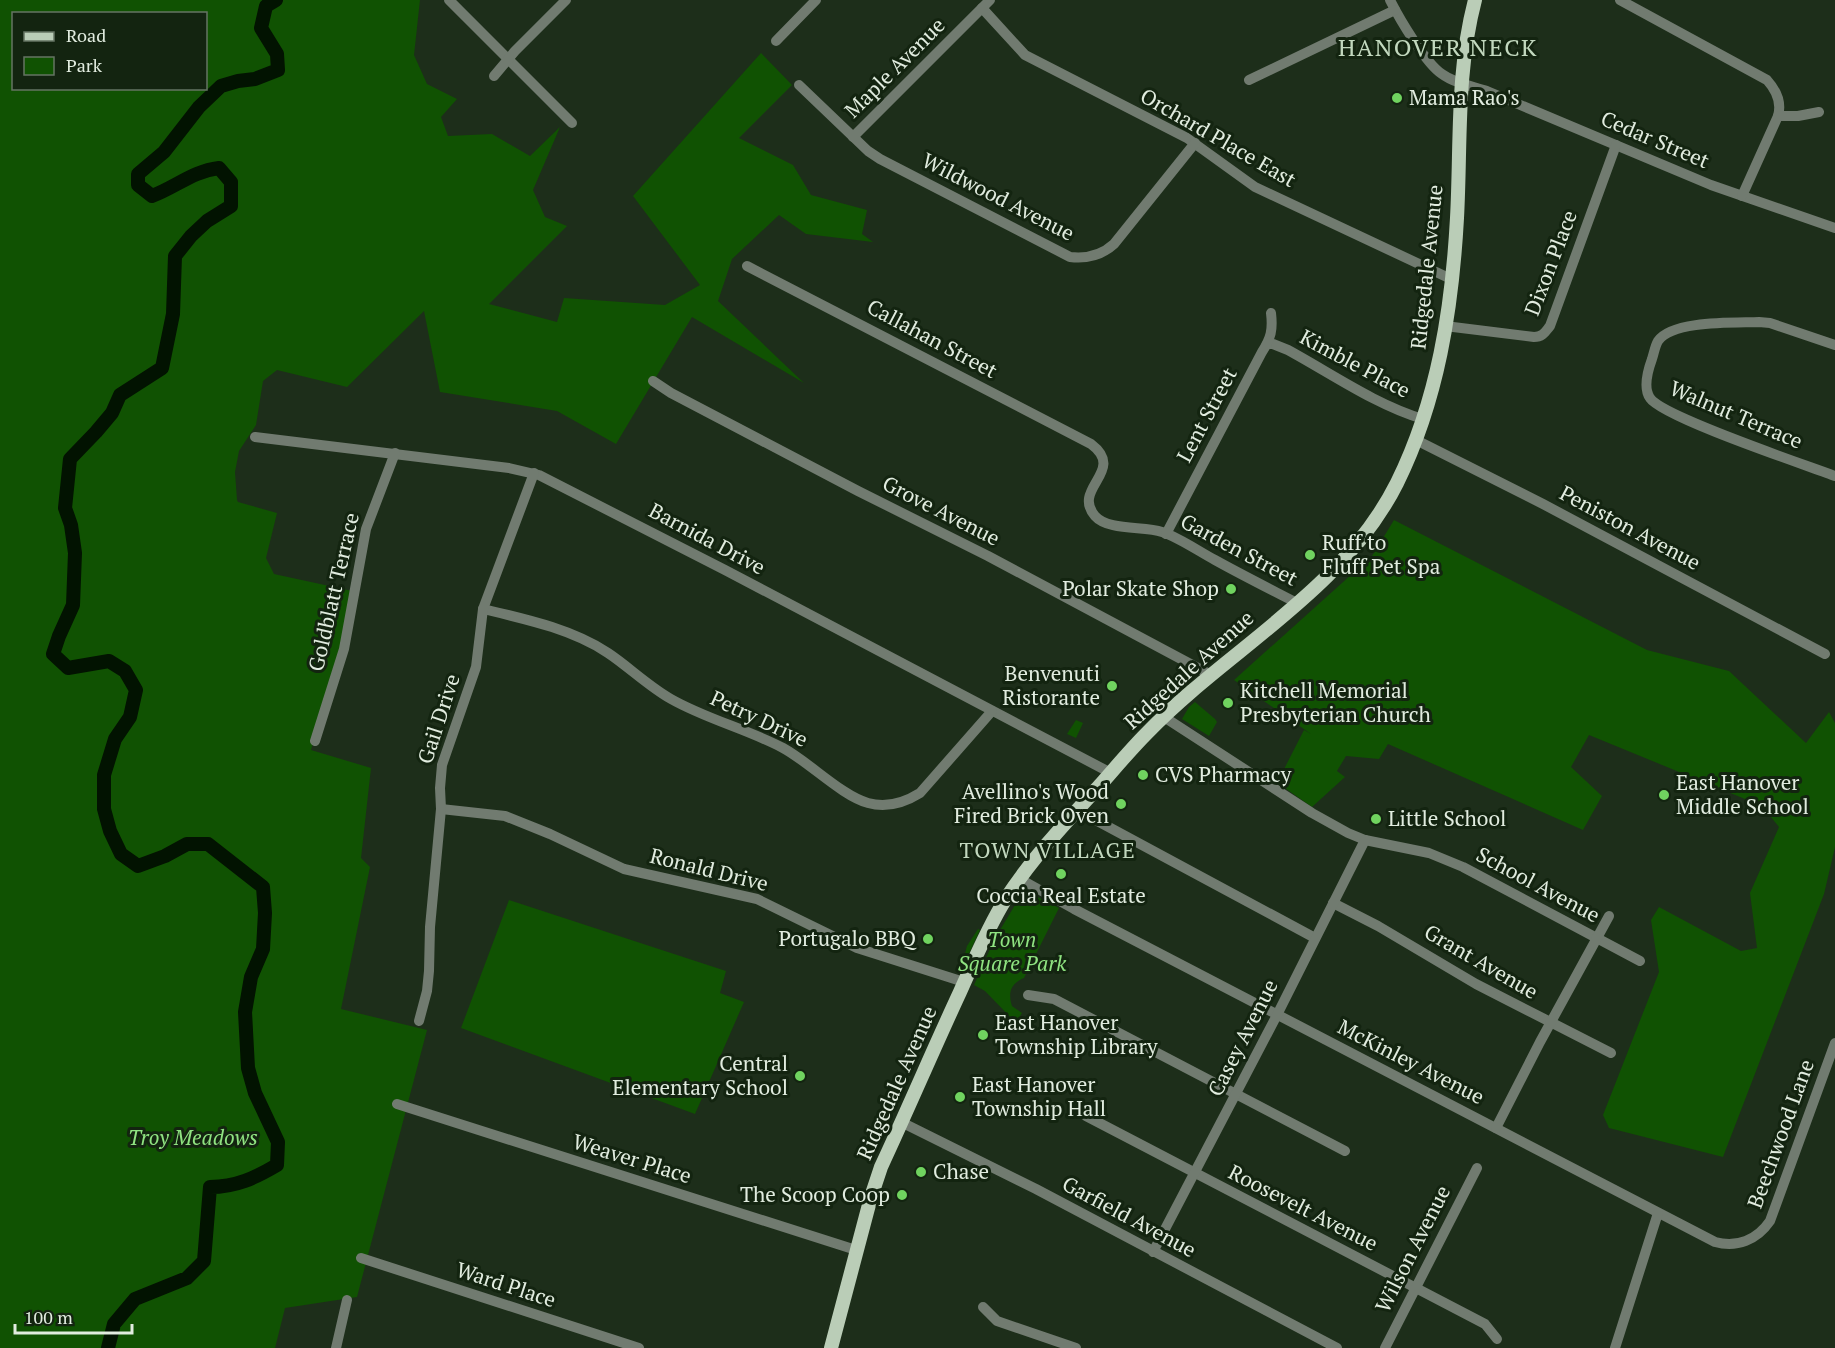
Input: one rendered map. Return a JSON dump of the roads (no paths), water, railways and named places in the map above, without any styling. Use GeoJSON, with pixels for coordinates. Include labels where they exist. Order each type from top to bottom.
{"type":"FeatureCollection","features":[{"type":"Feature","properties":{"kind":"main road","name":"Ridgedale Avenue"},"geometry":{"type":"LineString","coordinates":[[831,1348],[856,1250],[881,1167],[964,982],[995,918],[1020,879],[1077,810],[1164,717],[1297,603],[1345,558],[1370,526],[1396,484],[1416,440],[1434,387],[1445,326],[1457,218],[1461,82],[1465,47],[1475,0]]}},
{"type":"Feature","properties":{"kind":"street"},"geometry":{"type":"LineString","coordinates":[[449,0],[572,123]]}},
{"type":"Feature","properties":{"kind":"street"},"geometry":{"type":"LineString","coordinates":[[494,76],[566,0]]}},
{"type":"Feature","properties":{"kind":"street"},"geometry":{"type":"LineString","coordinates":[[776,41],[816,0]]}},
{"type":"Feature","properties":{"kind":"street","name":"Maple Avenue"},"geometry":{"type":"LineString","coordinates":[[853,137],[990,0]]}},
{"type":"Feature","properties":{"kind":"street"},"geometry":{"type":"LineString","coordinates":[[1620,0],[1767,80],[1777,96],[1778,116],[1742,196]]}},
{"type":"Feature","properties":{"kind":"street"},"geometry":{"type":"LineString","coordinates":[[1250,80],[1393,5]]}},
{"type":"Feature","properties":{"kind":"street","name":"Cedar Street"},"geometry":{"type":"LineString","coordinates":[[1393,5],[1421,50],[1440,73],[1702,181],[1835,228]]}},
{"type":"Feature","properties":{"kind":"street","name":"Orchard Place East"},"geometry":{"type":"LineString","coordinates":[[982,8],[1025,55],[1195,143],[1255,187],[1451,279]]}},
{"type":"Feature","properties":{"kind":"street","name":"Wildwood Avenue"},"geometry":{"type":"LineString","coordinates":[[799,85],[853,137],[880,159],[1070,257],[1080,258],[1101,254],[1114,244],[1195,143]]}},
{"type":"Feature","properties":{"kind":"street"},"geometry":{"type":"LineString","coordinates":[[1778,116],[1798,116],[1819,112]]}},
{"type":"Feature","properties":{"kind":"street","name":"Dixon Place"},"geometry":{"type":"LineString","coordinates":[[1445,326],[1534,338],[1544,334],[1550,326],[1616,145]]}},
{"type":"Feature","properties":{"kind":"street","name":"Callahan Street"},"geometry":{"type":"LineString","coordinates":[[747,266],[1098,449]]}},
{"type":"Feature","properties":{"kind":"street","name":"Lent Street"},"geometry":{"type":"LineString","coordinates":[[1166,534],[1268,344],[1272,327],[1271,313]]}},
{"type":"Feature","properties":{"kind":"street","name":"Walnut Terrace"},"geometry":{"type":"LineString","coordinates":[[1835,345],[1770,323],[1686,327],[1671,332],[1658,341],[1650,364],[1646,387],[1652,401],[1665,410],[1703,427],[1835,476]]}},
{"type":"Feature","properties":{"kind":"street","name":"Kimble Place"},"geometry":{"type":"LineString","coordinates":[[1268,344],[1288,351],[1409,415],[1424,419]]}},
{"type":"Feature","properties":{"kind":"street","name":"Grove Avenue"},"geometry":{"type":"LineString","coordinates":[[653,381],[671,393],[988,556],[1211,675]]}},
{"type":"Feature","properties":{"kind":"street","name":"Barnida Drive"},"geometry":{"type":"LineString","coordinates":[[255,437],[395,453],[534,473],[694,554],[1111,773]]}},
{"type":"Feature","properties":{"kind":"street","name":"Peniston Avenue"},"geometry":{"type":"LineString","coordinates":[[1416,440],[1554,510],[1825,654]]}},
{"type":"Feature","properties":{"kind":"street","name":"Garden Street"},"geometry":{"type":"LineString","coordinates":[[1098,449],[1104,458],[1104,465],[1090,495],[1090,506],[1094,515],[1108,524],[1166,534],[1297,603]]}},
{"type":"Feature","properties":{"kind":"street","name":"Goldblatt Terrace"},"geometry":{"type":"LineString","coordinates":[[315,741],[344,649],[366,529],[395,453]]}},
{"type":"Feature","properties":{"kind":"street","name":"Gail Drive"},"geometry":{"type":"LineString","coordinates":[[419,1021],[427,991],[429,970],[442,765],[476,667],[483,609],[534,473]]}},
{"type":"Feature","properties":{"kind":"street","name":"Petry Drive"},"geometry":{"type":"LineString","coordinates":[[483,609],[554,628],[598,648],[669,697],[708,717],[783,748],[850,794],[869,803],[891,805],[911,799],[920,793],[992,711]]}},
{"type":"Feature","properties":{"kind":"street","name":"School Avenue"},"geometry":{"type":"LineString","coordinates":[[1164,717],[1312,813],[1365,840],[1429,853],[1463,867],[1640,961]]}},
{"type":"Feature","properties":{"kind":"street","name":"Ronald Drive"},"geometry":{"type":"LineString","coordinates":[[441,809],[506,816],[624,869],[757,899],[857,948],[964,982]]}},
{"type":"Feature","properties":{"kind":"street"},"geometry":{"type":"LineString","coordinates":[[1077,810],[1315,938]]}},
{"type":"Feature","properties":{"kind":"street","name":"Casey Avenue"},"geometry":{"type":"LineString","coordinates":[[1153,1252],[1236,1095],[1365,840]]}},
{"type":"Feature","properties":{"kind":"street","name":"McKinley Avenue"},"geometry":{"type":"LineString","coordinates":[[1020,879],[1658,1213]]}},
{"type":"Feature","properties":{"kind":"street","name":"Grant Avenue"},"geometry":{"type":"LineString","coordinates":[[1333,903],[1378,926],[1476,984],[1611,1053]]}},
{"type":"Feature","properties":{"kind":"street"},"geometry":{"type":"LineString","coordinates":[[1496,1128],[1609,916]]}},
{"type":"Feature","properties":{"kind":"street"},"geometry":{"type":"LineString","coordinates":[[1028,994],[1054,999],[1345,1151]]}},
{"type":"Feature","properties":{"kind":"street","name":"Beechwood Lane"},"geometry":{"type":"LineString","coordinates":[[1658,1213],[1723,1244],[1738,1244],[1761,1232],[1774,1214],[1835,1043]]}},
{"type":"Feature","properties":{"kind":"street","name":"Weaver Place"},"geometry":{"type":"LineString","coordinates":[[397,1104],[856,1250]]}},
{"type":"Feature","properties":{"kind":"street","name":"Roosevelt Avenue"},"geometry":{"type":"LineString","coordinates":[[1086,1116],[1485,1324],[1497,1339]]}},
{"type":"Feature","properties":{"kind":"street","name":"Garfield Avenue"},"geometry":{"type":"LineString","coordinates":[[903,1122],[1036,1189],[1337,1348]]}},
{"type":"Feature","properties":{"kind":"street","name":"Wilson Avenue"},"geometry":{"type":"LineString","coordinates":[[1385,1348],[1477,1168]]}},
{"type":"Feature","properties":{"kind":"street"},"geometry":{"type":"LineString","coordinates":[[1615,1348],[1658,1213]]}},
{"type":"Feature","properties":{"kind":"street","name":"Ward Place"},"geometry":{"type":"LineString","coordinates":[[361,1258],[639,1348]]}},
{"type":"Feature","properties":{"kind":"street"},"geometry":{"type":"LineString","coordinates":[[336,1348],[348,1300]]}},
{"type":"Feature","properties":{"kind":"street"},"geometry":{"type":"LineString","coordinates":[[983,1307],[997,1321],[1076,1348]]}},
{"type":"Feature","properties":{"kind":"waterway"},"geometry":{"type":"LineString","coordinates":[[108,1348],[114,1324],[135,1299],[187,1278],[204,1261],[210,1187],[245,1181],[277,1165],[278,1142],[255,1093],[248,1068],[245,1012],[251,977],[263,949],[265,913],[263,887],[208,844],[187,844],[165,856],[138,866],[121,854],[110,831],[104,809],[104,775],[115,739],[130,717],[136,690],[125,671],[109,661],[68,668],[53,654],[73,605],[75,553],[71,525],[65,508],[70,459],[112,413],[120,395],[162,368],[173,314],[175,256],[207,221],[231,206],[231,182],[219,168],[193,176],[152,196],[138,185],[138,174],[164,152],[199,107],[221,86],[255,79],[278,70],[277,54],[261,28],[266,6],[276,0]]}},
{"type":"Feature","properties":{"kind":"place","name":"Mama Rao's"},"geometry":{"type":"Point","coordinates":[1397,98]}},
{"type":"Feature","properties":{"kind":"place","name":"Ruff to Fluff Pet Spa"},"geometry":{"type":"Point","coordinates":[1310,555]}},
{"type":"Feature","properties":{"kind":"place","name":"Polar Skate Shop"},"geometry":{"type":"Point","coordinates":[1231,589]}},
{"type":"Feature","properties":{"kind":"place","name":"Benvenuti Ristorante"},"geometry":{"type":"Point","coordinates":[1112,686]}},
{"type":"Feature","properties":{"kind":"place","name":"Kitchell Memorial Presbyterian Church"},"geometry":{"type":"Point","coordinates":[1228,703]}},
{"type":"Feature","properties":{"kind":"place","name":"CVS Pharmacy"},"geometry":{"type":"Point","coordinates":[1143,775]}},
{"type":"Feature","properties":{"kind":"place","name":"East Hanover Middle School"},"geometry":{"type":"Point","coordinates":[1664,795]}},
{"type":"Feature","properties":{"kind":"place","name":"Avellino's Wood Fired Brick Oven"},"geometry":{"type":"Point","coordinates":[1121,804]}},
{"type":"Feature","properties":{"kind":"place","name":"Little School"},"geometry":{"type":"Point","coordinates":[1376,819]}},
{"type":"Feature","properties":{"kind":"place","name":"Coccia Real Estate"},"geometry":{"type":"Point","coordinates":[1061,874]}},
{"type":"Feature","properties":{"kind":"place","name":"Portugalo BBQ"},"geometry":{"type":"Point","coordinates":[928,939]}},
{"type":"Feature","properties":{"kind":"place","name":"East Hanover Township Library"},"geometry":{"type":"Point","coordinates":[983,1035]}},
{"type":"Feature","properties":{"kind":"place","name":"Central Elementary School"},"geometry":{"type":"Point","coordinates":[800,1076]}},
{"type":"Feature","properties":{"kind":"place","name":"East Hanover Township Hall"},"geometry":{"type":"Point","coordinates":[960,1097]}},
{"type":"Feature","properties":{"kind":"place","name":"Chase"},"geometry":{"type":"Point","coordinates":[921,1172]}},
{"type":"Feature","properties":{"kind":"place","name":"The Scoop Coop"},"geometry":{"type":"Point","coordinates":[902,1195]}},
{"type":"Feature","properties":{"kind":"district","name":"HANOVER NECK"},"geometry":{"type":"Point","coordinates":[1438,48]}},
{"type":"Feature","properties":{"kind":"district","name":"TOWN VILLAGE"},"geometry":{"type":"Point","coordinates":[1048,850]}},
{"type":"Feature","properties":{"kind":"park label","name":"Town Square Park"},"geometry":{"type":"Point","coordinates":[1012,952]}},
{"type":"Feature","properties":{"kind":"park label","name":"Troy Meadows"},"geometry":{"type":"Point","coordinates":[193,1138]}}]}
